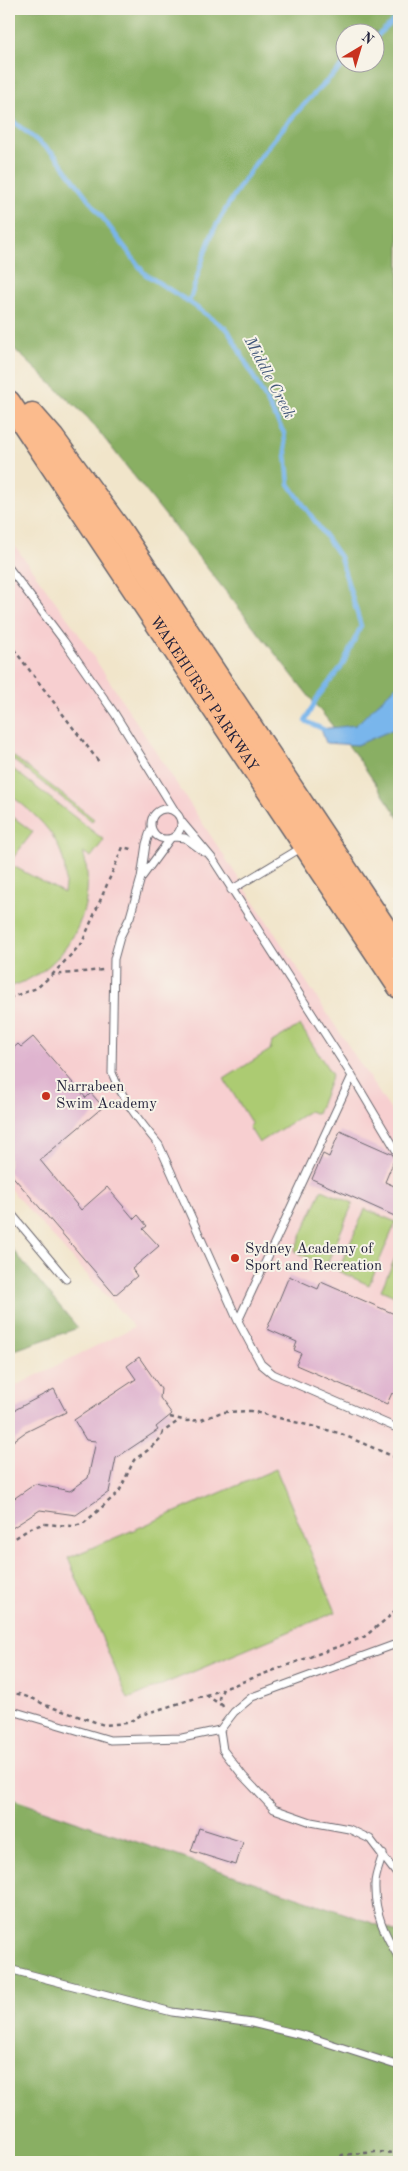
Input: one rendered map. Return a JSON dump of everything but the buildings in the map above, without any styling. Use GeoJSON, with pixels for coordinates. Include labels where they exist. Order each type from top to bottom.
{"type":"FeatureCollection","features":[{"type":"Feature","properties":{"kind":"main road","name":"WAKEHURST PARKWAY"},"geometry":{"type":"LineString","coordinates":[[9,387],[54,438],[120,530],[399,949]]}},
{"type":"Feature","properties":{"kind":"main road","name":"WAKEHURST PARKWAY"},"geometry":{"type":"LineString","coordinates":[[9,402],[399,987]]}},
{"type":"Feature","properties":{"kind":"street"},"geometry":{"type":"LineString","coordinates":[[307,810],[304,846],[321,855],[399,965]]}},
{"type":"Feature","properties":{"kind":"lane"},"geometry":{"type":"LineString","coordinates":[[9,568],[64,641],[115,714],[181,821],[212,858],[352,1076],[399,1155]]}},
{"type":"Feature","properties":{"kind":"lane"},"geometry":{"type":"LineString","coordinates":[[175,811],[165,808],[156,812],[151,820],[141,878],[130,917],[120,937],[114,959],[112,1073],[119,1090],[130,1108],[159,1145],[238,1320],[261,1364],[274,1374],[399,1429]]}},
{"type":"Feature","properties":{"kind":"lane"},"geometry":{"type":"LineString","coordinates":[[141,878],[180,830],[181,821]]}},
{"type":"Feature","properties":{"kind":"lane"},"geometry":{"type":"LineString","coordinates":[[151,828],[160,838],[185,838],[212,858]]}},
{"type":"Feature","properties":{"kind":"lane"},"geometry":{"type":"LineString","coordinates":[[231,890],[304,846]]}},
{"type":"Feature","properties":{"kind":"lane"},"geometry":{"type":"LineString","coordinates":[[238,1320],[352,1076]]}},
{"type":"Feature","properties":{"kind":"lane"},"geometry":{"type":"LineString","coordinates":[[9,1211],[66,1280]]}},
{"type":"Feature","properties":{"kind":"lane"},"geometry":{"type":"LineString","coordinates":[[9,1710],[110,1740],[182,1738],[220,1730],[231,1715],[252,1697],[399,1643]]}},
{"type":"Feature","properties":{"kind":"lane"},"geometry":{"type":"LineString","coordinates":[[220,1730],[223,1750],[243,1776],[274,1810],[311,1822],[349,1829],[370,1838],[399,1877]]}},
{"type":"Feature","properties":{"kind":"lane"},"geometry":{"type":"LineString","coordinates":[[383,1854],[375,1883],[378,1913],[383,1932],[399,1958]]}},
{"type":"Feature","properties":{"kind":"lane"},"geometry":{"type":"LineString","coordinates":[[9,1969],[172,2012],[252,2023],[306,2036],[399,2066]]}},
{"type":"Feature","properties":{"kind":"path"},"geometry":{"type":"LineString","coordinates":[[9,643],[99,762]]}},
{"type":"Feature","properties":{"kind":"path"},"geometry":{"type":"LineString","coordinates":[[9,998],[37,988],[82,943],[123,847],[145,853]]}},
{"type":"Feature","properties":{"kind":"path"},"geometry":{"type":"LineString","coordinates":[[52,975],[89,970],[114,970]]}},
{"type":"Feature","properties":{"kind":"path"},"geometry":{"type":"LineString","coordinates":[[170,1417],[201,1420],[222,1412],[251,1412],[339,1433],[399,1459]]}},
{"type":"Feature","properties":{"kind":"path"},"geometry":{"type":"LineString","coordinates":[[9,1542],[31,1528],[43,1524],[73,1526],[83,1524],[119,1492],[128,1469],[134,1460],[161,1438],[163,1432],[181,1419]]}},
{"type":"Feature","properties":{"kind":"path"},"geometry":{"type":"LineString","coordinates":[[9,1691],[104,1725],[127,1723],[141,1715],[206,1695],[364,1637],[390,1616],[399,1606]]}},
{"type":"Feature","properties":{"kind":"path"},"geometry":{"type":"LineString","coordinates":[[221,1705],[219,1698],[223,1689]]}},
{"type":"Feature","properties":{"kind":"path"},"geometry":{"type":"LineString","coordinates":[[206,1695],[221,1705],[231,1715]]}},
{"type":"Feature","properties":{"kind":"path"},"geometry":{"type":"LineString","coordinates":[[335,2162],[342,2155],[375,2152],[399,2153]]}},
{"type":"Feature","properties":{"kind":"shaded area","name":"Sydney Academy of Sport and Recreation"},"geometry":{"type":"Polygon","coordinates":[[[9,538],[74,627],[399,1123],[399,1987],[355,1954],[9,1795],[9,1389],[134,1327],[9,1188],[9,538]]]}},
{"type":"Feature","properties":{"kind":"green space"},"geometry":{"type":"Polygon","coordinates":[[[9,9],[399,9],[399,818],[358,758],[88,418],[9,344],[9,9]]]}},
{"type":"Feature","properties":{"kind":"green space"},"geometry":{"type":"Polygon","coordinates":[[[9,753],[94,819],[92,821],[9,757],[9,753]]]}},
{"type":"Feature","properties":{"kind":"green space"},"geometry":{"type":"Polygon","coordinates":[[[9,766],[104,840],[91,857],[83,852],[87,874],[87,895],[82,916],[74,935],[62,952],[47,967],[29,979],[9,987],[9,873],[13,866],[64,893],[65,876],[64,861],[52,836],[33,814],[9,794],[9,766]]]}},
{"type":"Feature","properties":{"kind":"green space"},"geometry":{"type":"Polygon","coordinates":[[[9,814],[33,832],[9,863],[9,814]]]}},
{"type":"Feature","properties":{"kind":"green space"},"geometry":{"type":"Polygon","coordinates":[[[300,1025],[332,1075],[317,1114],[309,1111],[259,1143],[249,1127],[252,1124],[224,1079],[270,1050],[272,1042],[300,1025]]]}},
{"type":"Feature","properties":{"kind":"green space"},"geometry":{"type":"Polygon","coordinates":[[[322,1190],[353,1203],[326,1266],[294,1251],[322,1190]]]}},
{"type":"Feature","properties":{"kind":"green space"},"geometry":{"type":"Polygon","coordinates":[[[365,1209],[396,1222],[369,1285],[338,1271],[365,1209]]]}},
{"type":"Feature","properties":{"kind":"green space"},"geometry":{"type":"Polygon","coordinates":[[[9,1245],[78,1328],[9,1352],[9,1245]]]}},
{"type":"Feature","properties":{"kind":"green space"},"geometry":{"type":"Polygon","coordinates":[[[399,1249],[399,1298],[381,1290],[399,1249]]]}},
{"type":"Feature","properties":{"kind":"green space"},"geometry":{"type":"Polygon","coordinates":[[[276,1469],[336,1612],[128,1699],[68,1558],[276,1469]]]}},
{"type":"Feature","properties":{"kind":"green space"},"geometry":{"type":"Polygon","coordinates":[[[9,1798],[390,1929],[399,1934],[399,2162],[9,2162],[9,1798]]]}},
{"type":"Feature","properties":{"kind":"water"},"geometry":{"type":"Polygon","coordinates":[[[399,683],[399,723],[392,730],[357,745],[326,743],[321,729],[356,725],[399,683]]]}},
{"type":"Feature","properties":{"kind":"waterway"},"geometry":{"type":"LineString","coordinates":[[386,28],[399,16]]}},
{"type":"Feature","properties":{"kind":"waterway"},"geometry":{"type":"LineString","coordinates":[[189,302],[216,226],[243,181],[291,118],[336,72]]}},
{"type":"Feature","properties":{"kind":"waterway","name":"Middle Creek"},"geometry":{"type":"LineString","coordinates":[[9,118],[56,156],[145,274],[228,330],[284,433],[289,484],[340,557],[361,626],[342,666],[317,698],[305,721],[325,730]]}},
{"type":"Feature","properties":{"kind":"place","name":"Narrabeen Swim Academy"},"geometry":{"type":"Point","coordinates":[46,1096]}},
{"type":"Feature","properties":{"kind":"place","name":"Sydney Academy of Sport and Recreation"},"geometry":{"type":"Point","coordinates":[235,1258]}}]}
